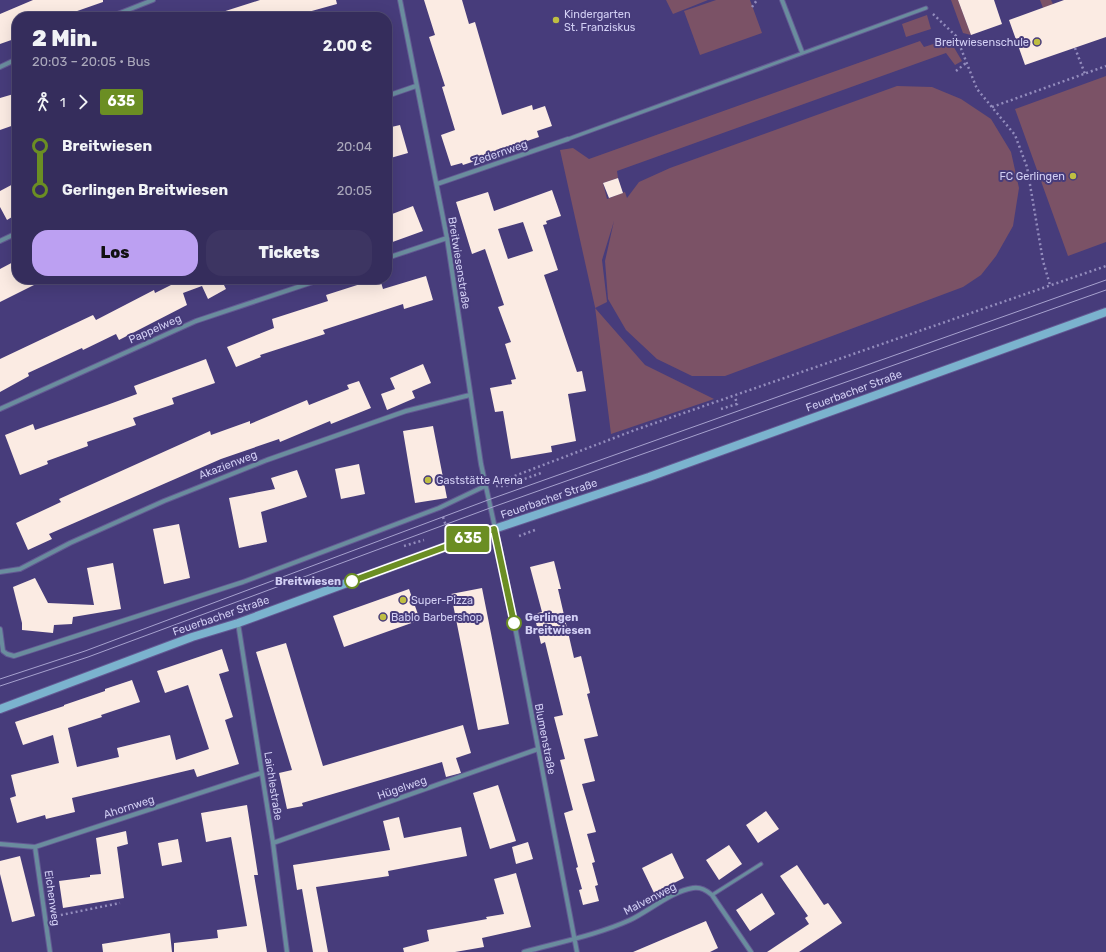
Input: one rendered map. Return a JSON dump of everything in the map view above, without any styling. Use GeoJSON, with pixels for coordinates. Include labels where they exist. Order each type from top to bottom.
{"type":"FeatureCollection","features":[{"type":"Feature","properties":{"kind":"main road","name":"Feuerbacher Straße"},"geometry":{"type":"LineString","coordinates":[[0,709],[192,637],[238,623],[494,529],[649,477],[1106,312]]}},
{"type":"Feature","properties":{"kind":"street"},"geometry":{"type":"LineString","coordinates":[[123,12],[153,0]]}},
{"type":"Feature","properties":{"kind":"street","name":"Breitwiesenstraße"},"geometry":{"type":"LineString","coordinates":[[400,0],[447,238],[470,395],[485,486],[494,529]]}},
{"type":"Feature","properties":{"kind":"street"},"geometry":{"type":"LineString","coordinates":[[782,0],[802,52]]}},
{"type":"Feature","properties":{"kind":"street"},"geometry":{"type":"LineString","coordinates":[[0,66],[12,61]]}},
{"type":"Feature","properties":{"kind":"street"},"geometry":{"type":"LineString","coordinates":[[392,94],[416,86]]}},
{"type":"Feature","properties":{"kind":"street","name":"Zedernweg"},"geometry":{"type":"LineString","coordinates":[[437,184],[568,139]]}},
{"type":"Feature","properties":{"kind":"street"},"geometry":{"type":"LineString","coordinates":[[0,241],[12,235]]}},
{"type":"Feature","properties":{"kind":"street"},"geometry":{"type":"LineString","coordinates":[[392,256],[447,238]]}},
{"type":"Feature","properties":{"kind":"street","name":"Pappelweg"},"geometry":{"type":"LineString","coordinates":[[0,409],[196,321],[307,284]]}},
{"type":"Feature","properties":{"kind":"street","name":"Akazienweg"},"geometry":{"type":"LineString","coordinates":[[0,572],[20,569],[70,543],[157,504],[267,460],[406,412],[470,395]]}},
{"type":"Feature","properties":{"kind":"street"},"geometry":{"type":"LineString","coordinates":[[0,629],[1,646],[7,654],[14,656],[243,582],[439,508],[485,486]]}},
{"type":"Feature","properties":{"kind":"street","name":"Blumenstraße"},"geometry":{"type":"LineString","coordinates":[[494,529],[577,952]]}},
{"type":"Feature","properties":{"kind":"street","name":"Laichlestraße"},"geometry":{"type":"LineString","coordinates":[[238,623],[273,843],[288,952]]}},
{"type":"Feature","properties":{"kind":"street","name":"Hügelweg"},"geometry":{"type":"LineString","coordinates":[[273,843],[538,750]]}},
{"type":"Feature","properties":{"kind":"street","name":"Ahornweg"},"geometry":{"type":"LineString","coordinates":[[0,844],[35,847],[261,773]]}},
{"type":"Feature","properties":{"kind":"street","name":"Eichenweg"},"geometry":{"type":"LineString","coordinates":[[35,847],[50,952]]}},
{"type":"Feature","properties":{"kind":"street","name":"Malvenweg"},"geometry":{"type":"LineString","coordinates":[[524,952],[595,933],[630,920],[681,892],[693,888],[703,888],[712,895]]}},
{"type":"Feature","properties":{"kind":"street"},"geometry":{"type":"LineString","coordinates":[[712,895],[750,952]]}},
{"type":"Feature","properties":{"kind":"lane"},"geometry":{"type":"LineString","coordinates":[[568,139],[802,52],[926,8]]}},
{"type":"Feature","properties":{"kind":"lane"},"geometry":{"type":"LineString","coordinates":[[712,895],[761,864]]}},
{"type":"Feature","properties":{"kind":"path"},"geometry":{"type":"LineString","coordinates":[[752,7],[758,0]]}},
{"type":"Feature","properties":{"kind":"path"},"geometry":{"type":"LineString","coordinates":[[926,8],[956,36],[976,89],[1015,135],[1027,167],[1043,261],[1050,285]]}},
{"type":"Feature","properties":{"kind":"path"},"geometry":{"type":"LineString","coordinates":[[1075,48],[1085,74]]}},
{"type":"Feature","properties":{"kind":"path"},"geometry":{"type":"LineString","coordinates":[[956,71],[966,64]]}},
{"type":"Feature","properties":{"kind":"path"},"geometry":{"type":"LineString","coordinates":[[992,107],[1106,66]]}},
{"type":"Feature","properties":{"kind":"path"},"geometry":{"type":"LineString","coordinates":[[485,486],[636,430],[1106,266]]}},
{"type":"Feature","properties":{"kind":"path"},"geometry":{"type":"LineString","coordinates":[[721,409],[737,404],[735,396]]}},
{"type":"Feature","properties":{"kind":"path"},"geometry":{"type":"LineString","coordinates":[[485,486],[505,486],[541,473]]}},
{"type":"Feature","properties":{"kind":"path"},"geometry":{"type":"LineString","coordinates":[[439,508],[448,532],[462,527],[466,540]]}},
{"type":"Feature","properties":{"kind":"path"},"geometry":{"type":"LineString","coordinates":[[45,918],[120,903]]}},
{"type":"Feature","properties":{"kind":"shaded area"},"geometry":{"type":"Polygon","coordinates":[[[666,0],[708,0],[673,14],[666,0]]]}},
{"type":"Feature","properties":{"kind":"shaded area"},"geometry":{"type":"Polygon","coordinates":[[[716,0],[750,0],[762,33],[700,55],[684,11],[716,0]]]}},
{"type":"Feature","properties":{"kind":"shaded area"},"geometry":{"type":"Polygon","coordinates":[[[951,0],[958,0],[971,35],[963,33],[951,0]]]}},
{"type":"Feature","properties":{"kind":"shaded area"},"geometry":{"type":"Polygon","coordinates":[[[1040,0],[1051,0],[1053,4],[1043,8],[1040,0]]]}},
{"type":"Feature","properties":{"kind":"shaded area"},"geometry":{"type":"Polygon","coordinates":[[[927,15],[931,29],[906,37],[902,24],[927,15]]]}},
{"type":"Feature","properties":{"kind":"shaded area"},"geometry":{"type":"Polygon","coordinates":[[[949,39],[962,61],[955,65],[946,53],[617,171],[618,178],[603,183],[607,199],[625,192],[627,198],[639,182],[670,168],[897,86],[932,87],[961,99],[991,119],[1011,152],[1019,188],[1013,226],[996,256],[981,275],[963,287],[725,376],[692,376],[657,359],[626,330],[608,299],[605,261],[614,221],[602,260],[607,302],[595,308],[560,150],[573,148],[589,159],[920,41],[924,47],[949,39]]]}},
{"type":"Feature","properties":{"kind":"shaded area","name":"FC Gerlingen"},"geometry":{"type":"Polygon","coordinates":[[[1106,76],[1106,242],[1068,256],[1015,109],[1106,76]]]}},
{"type":"Feature","properties":{"kind":"shaded area"},"geometry":{"type":"Polygon","coordinates":[[[595,308],[645,365],[714,399],[611,434],[595,308]]]}},
{"type":"Feature","properties":{"kind":"building"},"geometry":{"type":"Polygon","coordinates":[[[33,0],[103,0],[103,2],[74,12],[12,12],[12,40],[0,44],[0,14],[33,0]]]}},
{"type":"Feature","properties":{"kind":"building"},"geometry":{"type":"Polygon","coordinates":[[[260,0],[336,0],[337,4],[308,12],[222,12],[260,0]]]}},
{"type":"Feature","properties":{"kind":"building"},"geometry":{"type":"Polygon","coordinates":[[[424,0],[462,0],[469,24],[475,22],[502,115],[532,105],[533,110],[545,106],[552,126],[537,131],[539,137],[483,156],[484,158],[463,165],[462,163],[451,166],[441,135],[455,130],[442,87],[445,86],[429,37],[435,35],[424,0]]]}},
{"type":"Feature","properties":{"kind":"building"},"geometry":{"type":"Polygon","coordinates":[[[958,0],[994,0],[1002,24],[971,35],[958,0]]]}},
{"type":"Feature","properties":{"kind":"building"},"geometry":{"type":"Polygon","coordinates":[[[1064,0],[1106,0],[1106,37],[1025,65],[1009,20],[1064,0]]]}},
{"type":"Feature","properties":{"kind":"building"},"geometry":{"type":"Polygon","coordinates":[[[12,94],[12,126],[0,130],[0,98],[12,94]]]}},
{"type":"Feature","properties":{"kind":"building"},"geometry":{"type":"Polygon","coordinates":[[[400,125],[408,153],[392,158],[392,127],[400,125]]]}},
{"type":"Feature","properties":{"kind":"building"},"geometry":{"type":"Polygon","coordinates":[[[618,178],[623,193],[609,198],[603,183],[618,178]]]}},
{"type":"Feature","properties":{"kind":"building"},"geometry":{"type":"Polygon","coordinates":[[[12,185],[12,217],[7,220],[0,207],[0,191],[12,185]]]}},
{"type":"Feature","properties":{"kind":"building"},"geometry":{"type":"Polygon","coordinates":[[[552,190],[561,216],[546,221],[547,224],[543,225],[558,270],[544,275],[577,372],[582,371],[586,391],[568,394],[576,441],[551,446],[552,452],[511,459],[503,411],[495,412],[490,388],[512,384],[511,380],[516,379],[505,344],[511,342],[498,307],[504,305],[485,249],[472,254],[456,202],[488,192],[494,211],[552,190]],[[523,222],[498,229],[508,259],[533,251],[523,222]]]}},
{"type":"Feature","properties":{"kind":"building"},"geometry":{"type":"Polygon","coordinates":[[[413,206],[423,231],[392,242],[392,214],[413,206]]]}},
{"type":"Feature","properties":{"kind":"building"},"geometry":{"type":"Polygon","coordinates":[[[12,263],[12,284],[36,284],[0,302],[0,269],[12,263]]]}},
{"type":"Feature","properties":{"kind":"building"},"geometry":{"type":"Polygon","coordinates":[[[426,276],[433,300],[404,309],[403,304],[323,330],[325,334],[260,355],[261,357],[236,367],[227,347],[274,328],[272,319],[328,301],[326,295],[360,284],[382,284],[383,289],[426,276]]]}},
{"type":"Feature","properties":{"kind":"building"},"geometry":{"type":"Polygon","coordinates":[[[173,284],[224,284],[226,289],[208,299],[202,286],[183,293],[187,305],[119,340],[116,334],[83,350],[82,348],[28,373],[29,376],[0,392],[0,359],[93,315],[96,320],[154,290],[155,293],[173,284]]]}},
{"type":"Feature","properties":{"kind":"building"},"geometry":{"type":"Polygon","coordinates":[[[206,359],[215,383],[172,398],[174,404],[133,418],[136,425],[87,442],[88,446],[47,461],[48,464],[20,475],[5,435],[33,424],[35,430],[137,394],[134,386],[206,359]]]}},
{"type":"Feature","properties":{"kind":"building"},"geometry":{"type":"Polygon","coordinates":[[[423,364],[431,383],[412,391],[415,398],[387,410],[381,394],[395,389],[390,378],[423,364]]]}},
{"type":"Feature","properties":{"kind":"building"},"geometry":{"type":"Polygon","coordinates":[[[359,381],[371,408],[331,424],[330,421],[280,442],[279,439],[221,459],[49,534],[52,539],[28,550],[16,523],[61,502],[59,499],[210,431],[211,435],[250,421],[250,424],[307,400],[309,405],[349,389],[347,385],[359,381]]]}},
{"type":"Feature","properties":{"kind":"building"},"geometry":{"type":"Polygon","coordinates":[[[433,426],[447,498],[415,503],[403,431],[433,426]]]}},
{"type":"Feature","properties":{"kind":"building"},"geometry":{"type":"Polygon","coordinates":[[[359,464],[365,494],[341,499],[335,469],[359,464]]]}},
{"type":"Feature","properties":{"kind":"building"},"geometry":{"type":"Polygon","coordinates":[[[297,470],[307,497],[261,512],[267,542],[239,548],[229,498],[275,489],[271,478],[297,470]]]}},
{"type":"Feature","properties":{"kind":"building"},"geometry":{"type":"Polygon","coordinates":[[[179,524],[190,578],[164,584],[153,529],[179,524]]]}},
{"type":"Feature","properties":{"kind":"building"},"geometry":{"type":"Polygon","coordinates":[[[554,561],[561,589],[558,589],[574,658],[581,656],[590,693],[587,694],[598,736],[584,739],[595,781],[582,784],[596,832],[587,834],[595,862],[592,863],[598,885],[595,886],[599,901],[583,905],[579,890],[582,889],[576,868],[578,867],[564,813],[573,810],[560,760],[565,759],[554,717],[563,715],[545,642],[541,644],[534,614],[542,612],[530,567],[554,561]]]}},
{"type":"Feature","properties":{"kind":"building"},"geometry":{"type":"Polygon","coordinates":[[[113,563],[121,609],[73,617],[72,624],[54,625],[53,633],[22,630],[22,623],[13,587],[35,578],[48,603],[94,605],[87,568],[113,563]]]}},
{"type":"Feature","properties":{"kind":"building"},"geometry":{"type":"Polygon","coordinates":[[[482,588],[509,724],[478,730],[451,594],[482,588]]]}},
{"type":"Feature","properties":{"kind":"building"},"geometry":{"type":"Polygon","coordinates":[[[409,589],[420,620],[344,647],[333,616],[409,589]]]}},
{"type":"Feature","properties":{"kind":"building"},"geometry":{"type":"Polygon","coordinates":[[[286,643],[323,766],[463,725],[471,753],[456,758],[461,773],[446,777],[442,762],[302,803],[303,806],[287,809],[279,773],[292,770],[256,652],[286,643]]]}},
{"type":"Feature","properties":{"kind":"building"},"geometry":{"type":"Polygon","coordinates":[[[222,649],[229,671],[219,674],[233,717],[225,720],[239,764],[197,777],[194,769],[72,798],[75,812],[46,819],[45,815],[17,823],[10,798],[16,796],[11,775],[59,763],[53,735],[23,745],[15,722],[64,706],[105,691],[105,689],[132,680],[140,702],[101,715],[102,717],[68,728],[77,767],[119,757],[117,748],[170,735],[176,760],[209,749],[188,685],[165,693],[157,671],[222,649]]]}},
{"type":"Feature","properties":{"kind":"building"},"geometry":{"type":"Polygon","coordinates":[[[498,785],[516,841],[490,849],[473,793],[498,785]]]}},
{"type":"Feature","properties":{"kind":"building"},"geometry":{"type":"Polygon","coordinates":[[[247,805],[258,875],[254,875],[267,952],[174,952],[174,943],[218,938],[217,930],[247,926],[231,837],[206,842],[201,813],[247,805]]]}},
{"type":"Feature","properties":{"kind":"building"},"geometry":{"type":"Polygon","coordinates":[[[766,811],[779,829],[758,843],[746,825],[766,811]]]}},
{"type":"Feature","properties":{"kind":"building"},"geometry":{"type":"Polygon","coordinates":[[[399,817],[404,838],[461,827],[467,856],[388,871],[389,876],[316,887],[328,952],[313,952],[302,889],[297,890],[293,865],[390,850],[383,821],[399,817]]]}},
{"type":"Feature","properties":{"kind":"building"},"geometry":{"type":"Polygon","coordinates":[[[126,831],[128,844],[117,847],[124,898],[63,908],[59,881],[101,874],[96,838],[126,831]]]}},
{"type":"Feature","properties":{"kind":"building"},"geometry":{"type":"Polygon","coordinates":[[[178,839],[182,862],[162,866],[158,843],[178,839]]]}},
{"type":"Feature","properties":{"kind":"building"},"geometry":{"type":"Polygon","coordinates":[[[528,842],[533,859],[516,864],[512,847],[528,842]]]}},
{"type":"Feature","properties":{"kind":"building"},"geometry":{"type":"Polygon","coordinates":[[[729,845],[742,864],[719,880],[706,860],[729,845]]]}},
{"type":"Feature","properties":{"kind":"building"},"geometry":{"type":"Polygon","coordinates":[[[672,853],[684,878],[654,893],[642,868],[672,853]]]}},
{"type":"Feature","properties":{"kind":"building"},"geometry":{"type":"Polygon","coordinates":[[[20,856],[35,916],[12,922],[0,874],[0,861],[20,856]]]}},
{"type":"Feature","properties":{"kind":"building"},"geometry":{"type":"Polygon","coordinates":[[[797,865],[824,905],[828,903],[842,923],[799,952],[767,952],[809,924],[805,918],[808,916],[780,876],[797,865]]]}},
{"type":"Feature","properties":{"kind":"building"},"geometry":{"type":"Polygon","coordinates":[[[516,873],[531,927],[482,938],[484,947],[455,952],[404,952],[403,948],[429,941],[427,930],[487,919],[486,917],[504,914],[494,879],[516,873]]]}},
{"type":"Feature","properties":{"kind":"building"},"geometry":{"type":"Polygon","coordinates":[[[762,893],[775,914],[750,931],[736,910],[762,893]]]}},
{"type":"Feature","properties":{"kind":"building"},"geometry":{"type":"Polygon","coordinates":[[[706,921],[718,948],[710,952],[633,952],[706,921]]]}},
{"type":"Feature","properties":{"kind":"building"},"geometry":{"type":"Polygon","coordinates":[[[170,933],[172,952],[103,952],[102,944],[170,933]]]}},
{"type":"Feature","properties":{"kind":"tram line"},"geometry":{"type":"LineString","coordinates":[[0,679],[85,651],[488,500],[1106,280]]}},
{"type":"Feature","properties":{"kind":"tram line"},"geometry":{"type":"LineString","coordinates":[[0,686],[88,657],[490,508],[1106,290]]}},
{"type":"Feature","properties":{"kind":"bus line","name":"635"},"geometry":{"type":"LineString","coordinates":[[352,581],[494,529],[504,569],[514,623]]}},
{"type":"Feature","properties":{"kind":"place","name":"Kindergarten St. Franziskus"},"geometry":{"type":"Point","coordinates":[556,20]}},
{"type":"Feature","properties":{"kind":"place","name":"Breitwiesenschule"},"geometry":{"type":"Point","coordinates":[1037,42]}},
{"type":"Feature","properties":{"kind":"place","name":"FC Gerlingen"},"geometry":{"type":"Point","coordinates":[1073,176]}},
{"type":"Feature","properties":{"kind":"place","name":"Gaststätte Arena"},"geometry":{"type":"Point","coordinates":[428,480]}},
{"type":"Feature","properties":{"kind":"place","name":"Breitwiesen"},"geometry":{"type":"Point","coordinates":[352,581]}},
{"type":"Feature","properties":{"kind":"place","name":"Super-Pizza"},"geometry":{"type":"Point","coordinates":[403,600]}},
{"type":"Feature","properties":{"kind":"place","name":"Bablo Barbershop"},"geometry":{"type":"Point","coordinates":[383,617]}},
{"type":"Feature","properties":{"kind":"place","name":"Gerlingen Breitwiesen"},"geometry":{"type":"Point","coordinates":[514,623]}}]}
